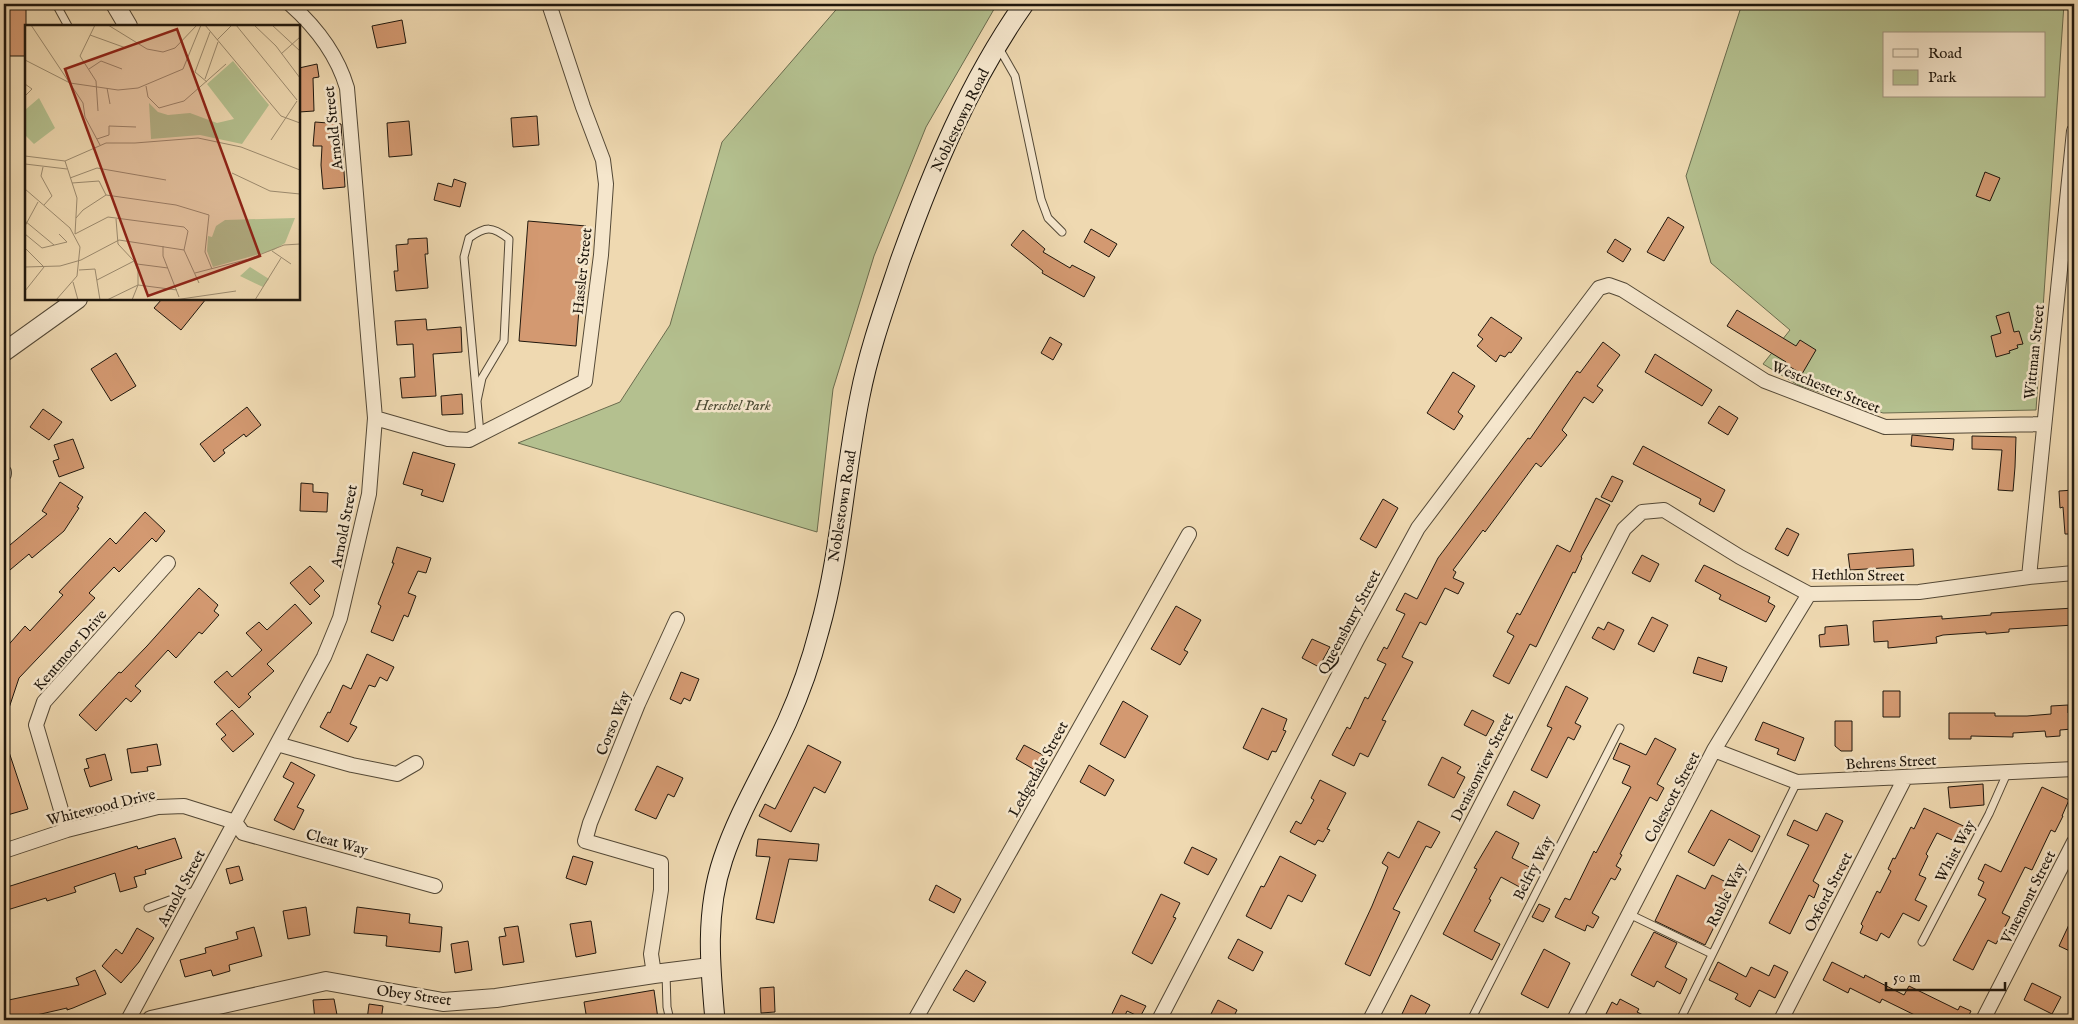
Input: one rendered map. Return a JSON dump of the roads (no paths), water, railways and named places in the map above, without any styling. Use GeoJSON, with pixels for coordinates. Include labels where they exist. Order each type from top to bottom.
{"type":"FeatureCollection","features":[{"type":"Feature","properties":{"kind":"main road","name":"Noblestown Road"},"geometry":{"type":"LineString","coordinates":[[715,1020],[710,967],[710,926],[722,861],[753,789],[787,723],[806,674],[820,628],[831,576],[860,396],[873,340],[914,224],[942,153],[967,100],[997,46],[1024,4]]}},
{"type":"Feature","properties":{"kind":"street"},"geometry":{"type":"LineString","coordinates":[[116,4],[127,25]]}},
{"type":"Feature","properties":{"kind":"street","name":"Arnold Street"},"geometry":{"type":"LineString","coordinates":[[128,1020],[324,656],[340,618],[369,494],[375,418],[347,88],[342,70],[330,49],[309,21],[290,4]]}},
{"type":"Feature","properties":{"kind":"street","name":"Hassler Street"},"geometry":{"type":"LineString","coordinates":[[480,434],[585,381],[601,255],[606,184],[603,160],[583,107],[549,4]]}},
{"type":"Feature","properties":{"kind":"street","name":"Wittman Street"},"geometry":{"type":"LineString","coordinates":[[2028,576],[2074,131]]}},
{"type":"Feature","properties":{"kind":"street","name":"Queensbury Street"},"geometry":{"type":"LineString","coordinates":[[1159,1020],[1418,528],[1599,288],[1609,285],[1623,290]]}},
{"type":"Feature","properties":{"kind":"street","name":"Westchester Street"},"geometry":{"type":"LineString","coordinates":[[1623,290],[1765,381],[1884,427],[2043,424]]}},
{"type":"Feature","properties":{"kind":"street"},"geometry":{"type":"LineString","coordinates":[[4,352],[77,300]]}},
{"type":"Feature","properties":{"kind":"street"},"geometry":{"type":"LineString","coordinates":[[375,418],[448,439],[469,440],[480,434]]}},
{"type":"Feature","properties":{"kind":"street","name":"Hethlon Street"},"geometry":{"type":"LineString","coordinates":[[1624,530],[1642,512],[1664,510],[1740,557],[1809,594],[1919,592],[2028,576],[2074,573]]}},
{"type":"Feature","properties":{"kind":"street","name":"Denisonview Street"},"geometry":{"type":"LineString","coordinates":[[1370,1020],[1624,530]]}},
{"type":"Feature","properties":{"kind":"street","name":"Ledgedale Street"},"geometry":{"type":"LineString","coordinates":[[915,1020],[1189,534]]}},
{"type":"Feature","properties":{"kind":"street","name":"Kentmoor Drive"},"geometry":{"type":"LineString","coordinates":[[67,830],[36,725],[39,712],[44,702],[168,563]]}},
{"type":"Feature","properties":{"kind":"street","name":"Colescott Street"},"geometry":{"type":"LineString","coordinates":[[1574,1020],[1714,750],[1809,594]]}},
{"type":"Feature","properties":{"kind":"street","name":"Corso Way"},"geometry":{"type":"LineString","coordinates":[[660,973],[651,954],[661,890],[661,863],[585,841],[590,822],[638,704],[677,619]]}},
{"type":"Feature","properties":{"kind":"street"},"geometry":{"type":"LineString","coordinates":[[277,744],[397,774],[416,763]]}},
{"type":"Feature","properties":{"kind":"street","name":"Behrens Street"},"geometry":{"type":"LineString","coordinates":[[1714,750],[1797,782],[2074,769]]}},
{"type":"Feature","properties":{"kind":"street","name":"Oxford Street"},"geometry":{"type":"LineString","coordinates":[[1781,1020],[1905,778]]}},
{"type":"Feature","properties":{"kind":"street","name":"Whitewood Drive"},"geometry":{"type":"LineString","coordinates":[[4,851],[67,830],[158,807],[184,806],[235,822]]}},
{"type":"Feature","properties":{"kind":"street","name":"Cleat Way"},"geometry":{"type":"LineString","coordinates":[[235,822],[243,833],[435,886]]}},
{"type":"Feature","properties":{"kind":"street","name":"Vinemont Street"},"geometry":{"type":"LineString","coordinates":[[1983,1020],[2074,842]]}},
{"type":"Feature","properties":{"kind":"street","name":"Obey Street"},"geometry":{"type":"LineString","coordinates":[[151,1020],[326,981],[443,1002],[496,998],[710,967]]}},
{"type":"Feature","properties":{"kind":"lane"},"geometry":{"type":"LineString","coordinates":[[56,4],[67,25]]}},
{"type":"Feature","properties":{"kind":"lane"},"geometry":{"type":"LineString","coordinates":[[997,46],[1014,76],[1041,199],[1048,218],[1062,232]]}},
{"type":"Feature","properties":{"kind":"lane"},"geometry":{"type":"LineString","coordinates":[[477,401],[482,378],[504,341],[509,239],[494,229],[483,229],[469,238],[464,257],[477,401],[480,434]]}},
{"type":"Feature","properties":{"kind":"lane","name":"Belfry Way"},"geometry":{"type":"LineString","coordinates":[[1471,1020],[1620,728]]}},
{"type":"Feature","properties":{"kind":"lane","name":"Whist Way"},"geometry":{"type":"LineString","coordinates":[[1922,942],[1990,814],[2008,771]]}},
{"type":"Feature","properties":{"kind":"lane","name":"Ruble Way"},"geometry":{"type":"LineString","coordinates":[[1680,1020],[1797,782]]}},
{"type":"Feature","properties":{"kind":"lane"},"geometry":{"type":"LineString","coordinates":[[148,908],[199,889]]}},
{"type":"Feature","properties":{"kind":"lane"},"geometry":{"type":"LineString","coordinates":[[1629,914],[1712,954]]}},
{"type":"Feature","properties":{"kind":"lane"},"geometry":{"type":"LineString","coordinates":[[660,973],[670,1020]]}},
{"type":"Feature","properties":{"kind":"park label","name":"Herschel Park"},"geometry":{"type":"Point","coordinates":[733,405]}}]}
